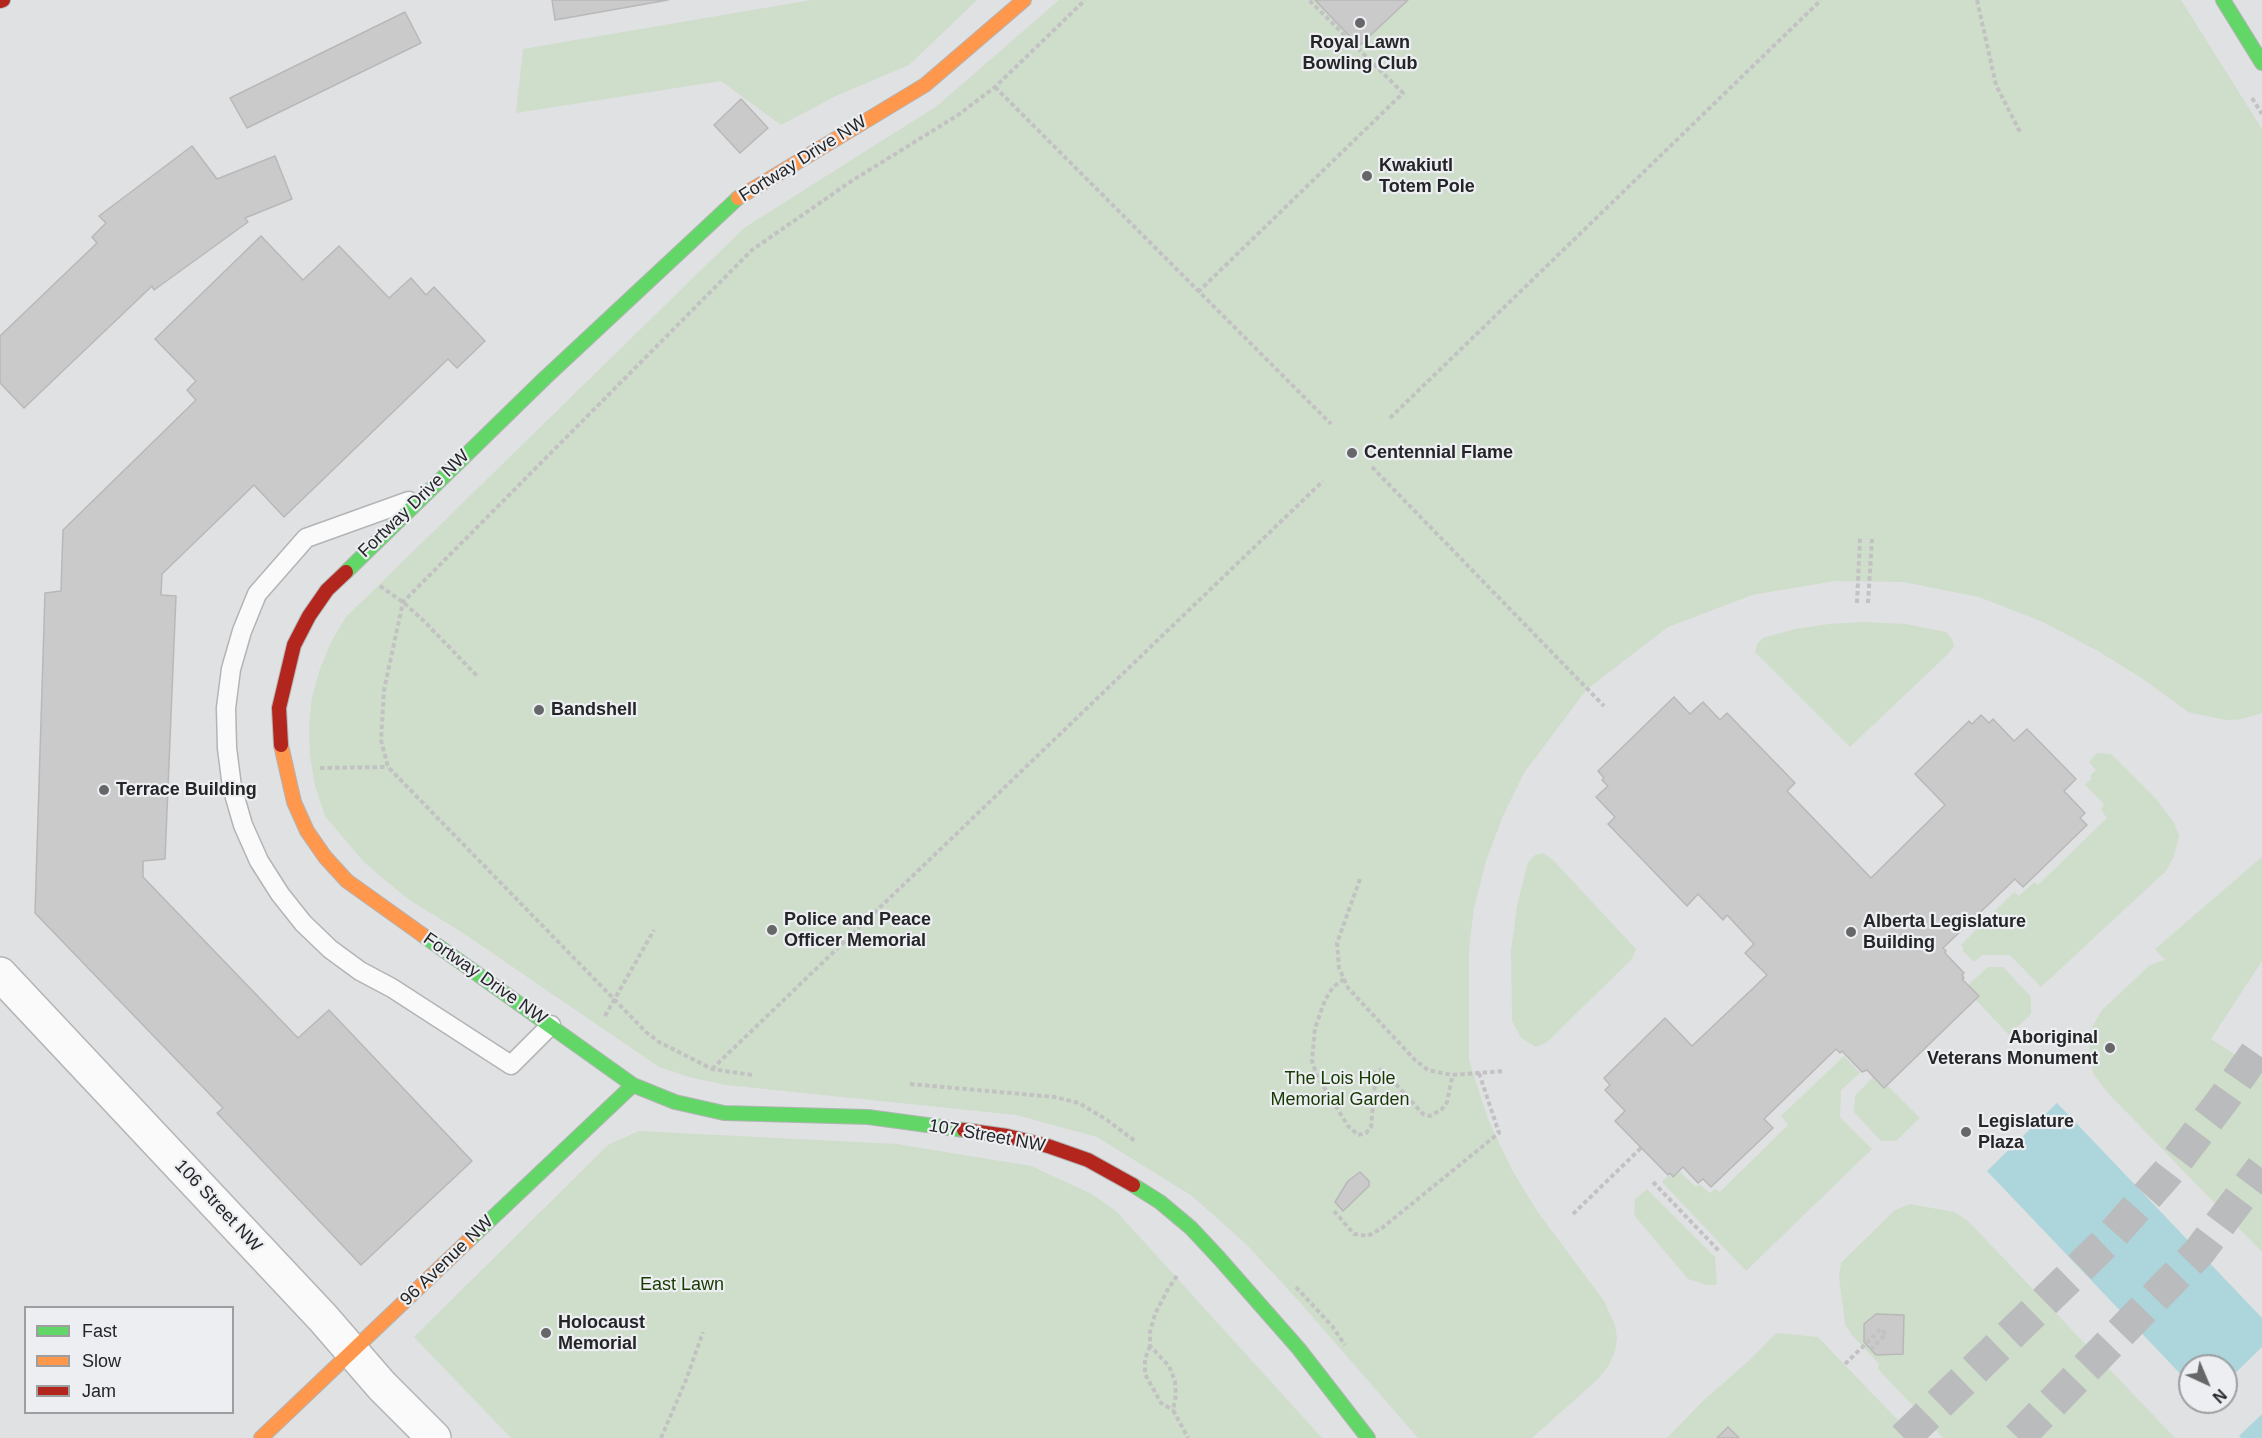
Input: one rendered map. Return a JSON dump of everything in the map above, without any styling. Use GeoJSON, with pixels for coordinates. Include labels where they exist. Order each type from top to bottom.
{"type":"FeatureCollection","features":[{"type":"Feature","properties":{"kind":"street","name":"Fortway Drive NW"},"geometry":{"type":"LineString","coordinates":[[633,1085],[347,881],[326,857],[307,831],[294,802],[280,740],[279,708],[294,645],[309,616],[327,590],[545,378],[743,193],[925,85],[1024,0]]}},
{"type":"Feature","properties":{"kind":"street"},"geometry":{"type":"LineString","coordinates":[[2223,0],[2262,63]]}},
{"type":"Feature","properties":{"kind":"street","name":"106 Street NW"},"geometry":{"type":"LineString","coordinates":[[0,974],[353,1351],[382,1386],[434,1438]]}},
{"type":"Feature","properties":{"kind":"street","name":"96 Avenue NW"},"geometry":{"type":"LineString","coordinates":[[261,1438],[633,1085]]}},
{"type":"Feature","properties":{"kind":"street","name":"107 Street NW"},"geometry":{"type":"LineString","coordinates":[[633,1085],[675,1102],[724,1113],[868,1117],[1007,1136],[1048,1146],[1088,1160],[1125,1179],[1151,1196],[1191,1228],[1299,1349],[1368,1438]]}},
{"type":"Feature","properties":{"kind":"lane"},"geometry":{"type":"LineString","coordinates":[[422,496],[306,538],[257,594],[242,631],[231,669],[227,748],[232,787],[243,825],[259,861],[291,909],[330,949],[360,971],[392,988],[511,1065],[550,1026]]}},
{"type":"Feature","properties":{"kind":"path"},"geometry":{"type":"LineString","coordinates":[[1085,0],[995,87],[958,115],[850,182],[752,249],[403,602],[384,690],[381,740],[388,767],[646,1032],[658,1042],[711,1069],[1323,481]]}},
{"type":"Feature","properties":{"kind":"path"},"geometry":{"type":"LineString","coordinates":[[1198,292],[1404,93],[1309,0]]}},
{"type":"Feature","properties":{"kind":"path"},"geometry":{"type":"LineString","coordinates":[[1390,418],[1821,0]]}},
{"type":"Feature","properties":{"kind":"path"},"geometry":{"type":"LineString","coordinates":[[1977,0],[1996,86],[2021,134]]}},
{"type":"Feature","properties":{"kind":"path"},"geometry":{"type":"LineString","coordinates":[[995,87],[1331,424]]}},
{"type":"Feature","properties":{"kind":"path"},"geometry":{"type":"LineString","coordinates":[[1372,467],[1604,706]]}},
{"type":"Feature","properties":{"kind":"path"},"geometry":{"type":"LineString","coordinates":[[1857,603],[1860,538]]}},
{"type":"Feature","properties":{"kind":"path"},"geometry":{"type":"LineString","coordinates":[[1868,603],[1872,539]]}},
{"type":"Feature","properties":{"kind":"path"},"geometry":{"type":"LineString","coordinates":[[372,581],[403,602],[478,677]]}},
{"type":"Feature","properties":{"kind":"path"},"geometry":{"type":"LineString","coordinates":[[318,768],[388,767]]}},
{"type":"Feature","properties":{"kind":"path"},"geometry":{"type":"LineString","coordinates":[[1360,879],[1338,943],[1339,968],[1348,988],[1415,1060],[1428,1070],[1452,1075],[1505,1071]]}},
{"type":"Feature","properties":{"kind":"path"},"geometry":{"type":"LineString","coordinates":[[605,1016],[654,930]]}},
{"type":"Feature","properties":{"kind":"path"},"geometry":{"type":"LineString","coordinates":[[1344,979],[1333,987],[1325,1000],[1315,1028],[1312,1061],[1317,1076],[1353,1131],[1358,1135],[1366,1133],[1371,1127],[1376,1072],[1384,1071],[1423,1114],[1430,1116],[1442,1109],[1447,1102],[1452,1078]]}},
{"type":"Feature","properties":{"kind":"path"},"geometry":{"type":"LineString","coordinates":[[1334,1211],[1354,1234],[1368,1236],[1382,1228],[1499,1133],[1479,1073]]}},
{"type":"Feature","properties":{"kind":"path"},"geometry":{"type":"LineString","coordinates":[[1573,1214],[1641,1148]]}},
{"type":"Feature","properties":{"kind":"path"},"geometry":{"type":"LineString","coordinates":[[1653,1182],[1720,1252]]}},
{"type":"Feature","properties":{"kind":"path"},"geometry":{"type":"LineString","coordinates":[[1177,1276],[1155,1314],[1150,1332],[1150,1346],[1145,1359],[1145,1374],[1161,1403],[1173,1410],[1188,1438]]}},
{"type":"Feature","properties":{"kind":"path"},"geometry":{"type":"LineString","coordinates":[[1845,1364],[1881,1329],[1886,1334],[1871,1349]]}},
{"type":"Feature","properties":{"kind":"path"},"geometry":{"type":"LineString","coordinates":[[661,1438],[686,1380],[703,1332]]}},
{"type":"Feature","properties":{"kind":"path"},"geometry":{"type":"LineString","coordinates":[[1150,1346],[1169,1366],[1175,1381],[1176,1395],[1173,1410]]}},
{"type":"Feature","properties":{"kind":"green space"},"geometry":{"type":"Polygon","coordinates":[[[811,0],[977,0],[909,65],[838,95],[781,125],[721,81],[516,113],[523,49],[811,0]]]}},
{"type":"Feature","properties":{"kind":"green space","name":"The Lois Hole Memorial Garden"},"geometry":{"type":"Polygon","coordinates":[[[1059,0],[2181,0],[2262,129],[2262,713],[2242,719],[2226,720],[2188,712],[2140,677],[2098,651],[2043,622],[1979,597],[1903,582],[1835,581],[1752,595],[1668,627],[1586,690],[1524,773],[1503,816],[1486,861],[1474,908],[1469,949],[1469,1060],[1488,1119],[1512,1170],[1537,1211],[1604,1301],[1615,1325],[1617,1338],[1609,1365],[1598,1379],[1532,1438],[1418,1438],[1246,1244],[1192,1196],[1097,1137],[1016,1115],[726,1085],[689,1077],[659,1067],[463,933],[411,901],[387,882],[364,862],[325,816],[315,786],[310,755],[309,726],[312,697],[331,642],[346,617],[744,228],[937,106],[1059,0]]]}},
{"type":"Feature","properties":{"kind":"green space"},"geometry":{"type":"Polygon","coordinates":[[[1864,622],[1905,624],[1946,632],[1954,646],[1850,747],[1755,652],[1757,644],[1763,638],[1795,629],[1864,622]]]}},
{"type":"Feature","properties":{"kind":"green space"},"geometry":{"type":"Polygon","coordinates":[[[2097,753],[2111,754],[2157,800],[2174,823],[2179,836],[2174,856],[2166,871],[2041,987],[2010,955],[1982,955],[1974,962],[1962,950],[1964,948],[1961,945],[2014,892],[2019,896],[2034,882],[2038,885],[2107,818],[2101,810],[2104,804],[2085,785],[2096,770],[2089,762],[2097,753]]]}},
{"type":"Feature","properties":{"kind":"green space"},"geometry":{"type":"Polygon","coordinates":[[[1543,853],[1552,859],[1636,949],[1632,959],[1546,1043],[1536,1047],[1521,1038],[1512,1021],[1511,951],[1517,906],[1528,862],[1535,855],[1543,853]]]}},
{"type":"Feature","properties":{"kind":"green space"},"geometry":{"type":"Polygon","coordinates":[[[2262,857],[2262,961],[2211,1039],[2262,1072],[2262,1252],[2106,1091],[2093,1073],[2089,1045],[2092,1027],[2102,1010],[2150,965],[2165,960],[2155,949],[2262,857]]]}},
{"type":"Feature","properties":{"kind":"green space"},"geometry":{"type":"Polygon","coordinates":[[[1988,967],[2003,967],[2031,997],[2031,1014],[2009,1035],[1975,999],[1979,996],[1968,985],[1988,967]]]}},
{"type":"Feature","properties":{"kind":"green space"},"geometry":{"type":"Polygon","coordinates":[[[1844,1056],[1860,1073],[1841,1090],[1840,1117],[1872,1149],[1746,1271],[1662,1182],[1669,1175],[1672,1178],[1680,1172],[1696,1187],[1699,1184],[1710,1193],[1715,1189],[1720,1192],[1788,1125],[1781,1116],[1844,1056]]]}},
{"type":"Feature","properties":{"kind":"green space"},"geometry":{"type":"Polygon","coordinates":[[[1873,1077],[1884,1087],[1887,1085],[1920,1118],[1896,1141],[1881,1141],[1854,1112],[1855,1096],[1873,1077]]]}},
{"type":"Feature","properties":{"kind":"green space","name":"East Lawn"},"geometry":{"type":"Polygon","coordinates":[[[639,1131],[897,1144],[1031,1166],[1092,1194],[1117,1212],[1322,1438],[511,1438],[414,1337],[608,1145],[639,1131]]]}},
{"type":"Feature","properties":{"kind":"green space"},"geometry":{"type":"Polygon","coordinates":[[[1647,1189],[1715,1257],[1717,1285],[1706,1285],[1688,1279],[1634,1215],[1635,1199],[1647,1189]]]}},
{"type":"Feature","properties":{"kind":"green space"},"geometry":{"type":"Polygon","coordinates":[[[1910,1204],[1954,1212],[1967,1220],[2175,1438],[1943,1438],[1878,1369],[1879,1364],[1845,1324],[1839,1277],[1841,1263],[1895,1210],[1910,1204]]]}},
{"type":"Feature","properties":{"kind":"green space"},"geometry":{"type":"Polygon","coordinates":[[[1776,1333],[1818,1337],[1915,1438],[1667,1438],[1776,1333]]]}},
{"type":"Feature","properties":{"kind":"water"},"geometry":{"type":"Polygon","coordinates":[[[2057,1103],[2262,1318],[2262,1347],[2238,1370],[2238,1354],[2178,1354],[2178,1371],[1987,1171],[2057,1103]]]}},
{"type":"Feature","properties":{"kind":"water"},"geometry":{"type":"Polygon","coordinates":[[[2262,1414],[2262,1438],[2241,1438],[2239,1436],[2262,1414]]]}},
{"type":"Feature","properties":{"kind":"building"},"geometry":{"type":"Polygon","coordinates":[[[552,0],[668,0],[555,20],[552,0]]]}},
{"type":"Feature","properties":{"kind":"building","name":"Royal Lawn Bowling Club"},"geometry":{"type":"Polygon","coordinates":[[[1315,0],[1408,0],[1359,46],[1315,0]]]}},
{"type":"Feature","properties":{"kind":"building"},"geometry":{"type":"Polygon","coordinates":[[[405,12],[421,43],[247,128],[230,98],[405,12]]]}},
{"type":"Feature","properties":{"kind":"building"},"geometry":{"type":"Polygon","coordinates":[[[741,99],[768,128],[740,153],[714,125],[741,99]]]}},
{"type":"Feature","properties":{"kind":"building"},"geometry":{"type":"Polygon","coordinates":[[[192,146],[217,179],[275,156],[292,199],[245,218],[248,222],[154,290],[152,286],[24,408],[0,383],[0,336],[97,243],[92,237],[106,223],[99,216],[192,146]]]}},
{"type":"Feature","properties":{"kind":"building","name":"Terrace Building"},"geometry":{"type":"Polygon","coordinates":[[[261,236],[303,280],[339,246],[389,298],[411,278],[426,295],[434,287],[485,341],[457,368],[448,359],[284,517],[254,485],[162,574],[161,595],[176,596],[165,859],[143,861],[143,877],[298,1038],[329,1010],[472,1161],[361,1265],[217,1113],[223,1108],[35,913],[45,593],[61,591],[63,530],[196,400],[187,390],[196,381],[155,339],[261,236]]]}},
{"type":"Feature","properties":{"kind":"building","name":"Alberta Legislature Building"},"geometry":{"type":"Polygon","coordinates":[[[1674,697],[1690,714],[1703,702],[1720,720],[1727,713],[1795,783],[1787,791],[1871,878],[1945,805],[1915,774],[1969,721],[1972,724],[1981,715],[1989,723],[1993,719],[2014,741],[2027,729],[2076,779],[2064,791],[2085,813],[2080,818],[2087,825],[2023,887],[2015,879],[1943,948],[1964,973],[1962,979],[1979,996],[1884,1088],[1867,1070],[1862,1072],[1842,1051],[1840,1053],[1836,1049],[1764,1119],[1773,1128],[1711,1187],[1703,1179],[1698,1183],[1683,1167],[1673,1177],[1670,1173],[1668,1175],[1615,1121],[1625,1111],[1605,1090],[1610,1085],[1604,1078],[1665,1018],[1692,1046],[1767,975],[1745,953],[1754,944],[1727,915],[1723,920],[1698,894],[1687,906],[1608,824],[1615,817],[1596,797],[1608,786],[1598,771],[1674,697]]]}},
{"type":"Feature","properties":{"kind":"building"},"geometry":{"type":"Polygon","coordinates":[[[1360,1172],[1369,1181],[1369,1186],[1343,1211],[1335,1202],[1348,1181],[1360,1172]]]}},
{"type":"Feature","properties":{"kind":"building"},"geometry":{"type":"Polygon","coordinates":[[[1876,1314],[1904,1315],[1903,1354],[1876,1355],[1864,1342],[1864,1324],[1876,1314]]]}},
{"type":"Feature","properties":{"kind":"building"},"geometry":{"type":"Polygon","coordinates":[[[1728,1427],[1739,1438],[1717,1438],[1728,1427]]]}},
{"type":"Feature","properties":{"kind":"tunnel"},"geometry":{"type":"LineString","coordinates":[[1904,1438],[2108,1240],[2168,1172],[2262,1044]]}},
{"type":"Feature","properties":{"kind":"tunnel"},"geometry":{"type":"LineString","coordinates":[[2018,1438],[2199,1252],[2262,1168]]}},
{"type":"Feature","properties":{"kind":"traffic: fast"},"geometry":{"type":"LineString","coordinates":[[2223,0],[2262,63]]}},
{"type":"Feature","properties":{"kind":"traffic: fast"},"geometry":{"type":"LineString","coordinates":[[346,572],[545,378],[738,198]]}},
{"type":"Feature","properties":{"kind":"traffic: fast"},"geometry":{"type":"LineString","coordinates":[[424,936],[633,1085],[675,1102],[724,1113],[868,1117],[964,1130]]}},
{"type":"Feature","properties":{"kind":"traffic: fast"},"geometry":{"type":"LineString","coordinates":[[470,1239],[633,1085]]}},
{"type":"Feature","properties":{"kind":"traffic: fast"},"geometry":{"type":"LineString","coordinates":[[1133,1185],[1160,1202],[1191,1228],[1219,1258],[1299,1349],[1368,1438]]}},
{"type":"Feature","properties":{"kind":"traffic: slow"},"geometry":{"type":"LineString","coordinates":[[738,198],[925,85],[1024,0]]}},
{"type":"Feature","properties":{"kind":"traffic: slow"},"geometry":{"type":"LineString","coordinates":[[281,745],[294,802],[307,831],[325,857],[347,881],[424,936]]}},
{"type":"Feature","properties":{"kind":"traffic: slow"},"geometry":{"type":"LineString","coordinates":[[261,1438],[470,1239]]}},
{"type":"Feature","properties":{"kind":"traffic: jam"},"geometry":{"type":"LineString","coordinates":[[281,745],[279,708],[294,645],[309,616],[327,590],[346,572]]}},
{"type":"Feature","properties":{"kind":"traffic: jam"},"geometry":{"type":"LineString","coordinates":[[964,1130],[1007,1136],[1048,1146],[1088,1160],[1133,1185]]}},
{"type":"Feature","properties":{"kind":"place","name":"Royal Lawn Bowling Club"},"geometry":{"type":"Point","coordinates":[1360,23]}},
{"type":"Feature","properties":{"kind":"place","name":"Kwakiutl Totem Pole"},"geometry":{"type":"Point","coordinates":[1367,176]}},
{"type":"Feature","properties":{"kind":"place","name":"Centennial Flame"},"geometry":{"type":"Point","coordinates":[1352,453]}},
{"type":"Feature","properties":{"kind":"place","name":"Bandshell"},"geometry":{"type":"Point","coordinates":[539,710]}},
{"type":"Feature","properties":{"kind":"place","name":"Terrace Building"},"geometry":{"type":"Point","coordinates":[104,790]}},
{"type":"Feature","properties":{"kind":"place","name":"Police and Peace Officer Memorial"},"geometry":{"type":"Point","coordinates":[772,930]}},
{"type":"Feature","properties":{"kind":"place","name":"Alberta Legislature Building"},"geometry":{"type":"Point","coordinates":[1851,932]}},
{"type":"Feature","properties":{"kind":"place","name":"Aboriginal Veterans Monument"},"geometry":{"type":"Point","coordinates":[2110,1048]}},
{"type":"Feature","properties":{"kind":"place","name":"Legislature Plaza"},"geometry":{"type":"Point","coordinates":[1966,1132]}},
{"type":"Feature","properties":{"kind":"place","name":"Holocaust Memorial"},"geometry":{"type":"Point","coordinates":[546,1333]}}]}
